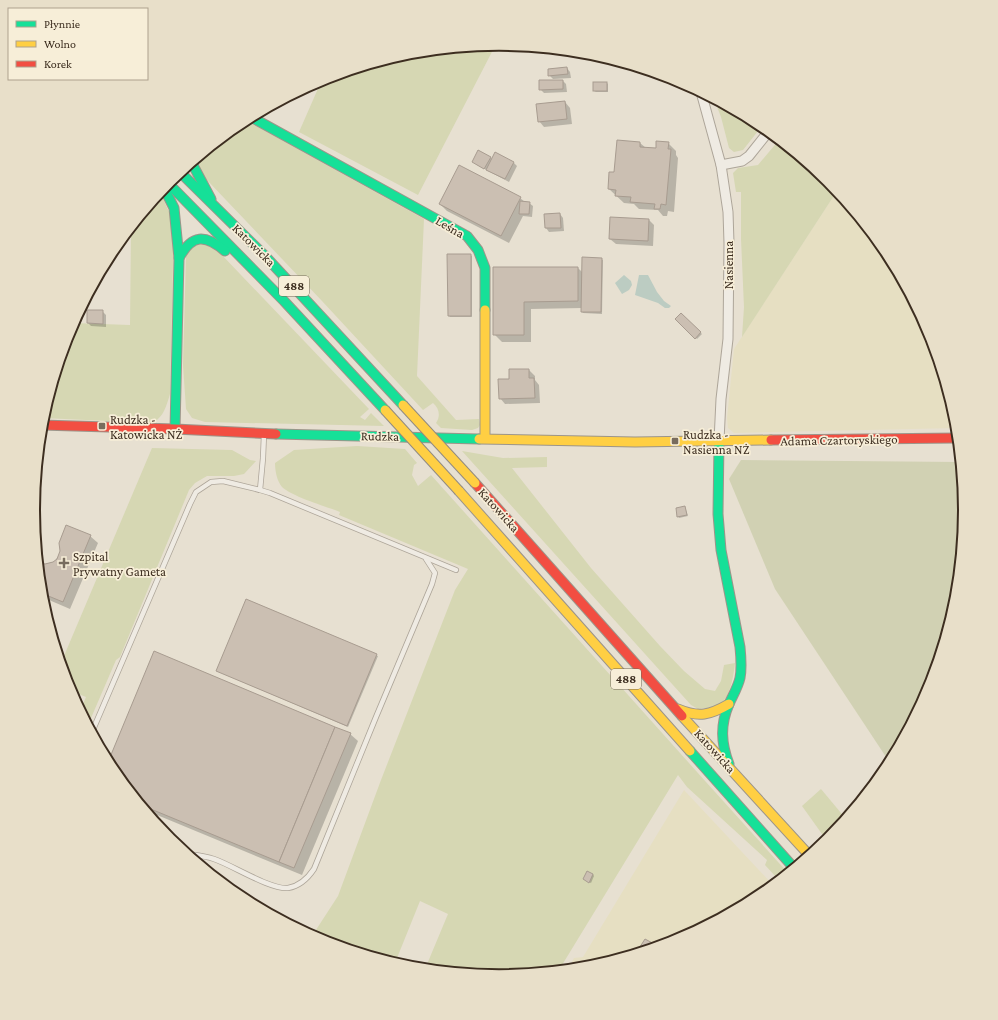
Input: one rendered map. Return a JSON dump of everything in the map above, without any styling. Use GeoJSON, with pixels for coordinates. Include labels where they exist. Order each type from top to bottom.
{"type":"FeatureCollection","features":[{"type":"Feature","properties":{"kind":"main road","name":"Leśna"},"geometry":{"type":"LineString","coordinates":[[257,120],[467,236],[478,250],[485,268],[485,438]]}},
{"type":"Feature","properties":{"kind":"main road"},"geometry":{"type":"LineString","coordinates":[[194,167],[215,205]]}},
{"type":"Feature","properties":{"kind":"main road","name":"Katowicka"},"geometry":{"type":"LineString","coordinates":[[184,176],[215,205],[284,276],[404,405],[675,708],[806,852]]}},
{"type":"Feature","properties":{"kind":"main road","name":"Katowicka"},"geometry":{"type":"LineString","coordinates":[[172,187],[284,301],[385,410],[459,491],[791,864]]}},
{"type":"Feature","properties":{"kind":"main road"},"geometry":{"type":"LineString","coordinates":[[167,193],[174,208],[179,258],[175,429]]}},
{"type":"Feature","properties":{"kind":"main road"},"geometry":{"type":"LineString","coordinates":[[179,258],[184,248],[194,240],[207,238],[218,244],[310,338],[356,379]]}},
{"type":"Feature","properties":{"kind":"main road","name":"Rudzka"},"geometry":{"type":"LineString","coordinates":[[48,424],[264,434],[635,442],[719,441]]}},
{"type":"Feature","properties":{"kind":"main road","name":"Adama Czartoryskiego"},"geometry":{"type":"LineString","coordinates":[[719,441],[952,438]]}},
{"type":"Feature","properties":{"kind":"main road"},"geometry":{"type":"LineString","coordinates":[[719,441],[718,514],[720,550],[742,663],[740,679],[723,722],[721,737],[731,770]]}},
{"type":"Feature","properties":{"kind":"main road"},"geometry":{"type":"LineString","coordinates":[[675,708],[689,714],[702,715],[715,713],[729,704]]}},
{"type":"Feature","properties":{"kind":"street","name":"Nasienna"},"geometry":{"type":"LineString","coordinates":[[703,98],[721,165],[728,212],[728,339],[721,399],[719,441]]}},
{"type":"Feature","properties":{"kind":"street"},"geometry":{"type":"LineString","coordinates":[[721,165],[745,159],[765,136]]}},
{"type":"Feature","properties":{"kind":"lane"},"geometry":{"type":"LineString","coordinates":[[260,490],[264,434]]}},
{"type":"Feature","properties":{"kind":"lane"},"geometry":{"type":"LineString","coordinates":[[94,727],[196,492],[211,482],[223,481],[260,490],[277,496],[426,559],[456,570]]}},
{"type":"Feature","properties":{"kind":"lane"},"geometry":{"type":"LineString","coordinates":[[197,856],[213,859],[276,887],[288,888],[301,883],[314,869],[432,584],[435,573],[426,559]]}},
{"type":"Feature","properties":{"kind":"shaded area"},"geometry":{"type":"Polygon","coordinates":[[[834,196],[881,255],[897,280],[911,307],[934,362],[950,428],[734,433],[728,428],[727,418],[734,349],[834,196]]]}},
{"type":"Feature","properties":{"kind":"shaded area"},"geometry":{"type":"Polygon","coordinates":[[[624,275],[631,281],[632,285],[629,290],[622,294],[615,283],[624,275]]]}},
{"type":"Feature","properties":{"kind":"shaded area"},"geometry":{"type":"Polygon","coordinates":[[[639,275],[648,275],[657,292],[664,301],[671,306],[669,308],[665,308],[658,303],[635,295],[639,275]]]}},
{"type":"Feature","properties":{"kind":"shaded area"},"geometry":{"type":"Polygon","coordinates":[[[684,790],[769,881],[728,908],[675,934],[647,945],[589,960],[571,963],[574,958],[583,957],[684,790]]]}},
{"type":"Feature","properties":{"kind":"green space"},"geometry":{"type":"Polygon","coordinates":[[[492,51],[418,195],[299,132],[318,88],[323,86],[351,75],[409,60],[439,55],[492,51]]]}},
{"type":"Feature","properties":{"kind":"green space"},"geometry":{"type":"Polygon","coordinates":[[[717,106],[758,131],[743,150],[734,152],[729,148],[717,106]]]}},
{"type":"Feature","properties":{"kind":"green space"},"geometry":{"type":"Polygon","coordinates":[[[251,123],[424,219],[417,376],[456,420],[479,419],[480,425],[478,428],[472,430],[441,428],[436,423],[439,415],[435,405],[433,403],[423,410],[201,172],[199,163],[251,123]]]}},
{"type":"Feature","properties":{"kind":"green space"},"geometry":{"type":"Polygon","coordinates":[[[776,144],[802,165],[834,196],[742,337],[744,307],[741,239],[741,192],[736,192],[733,173],[738,168],[758,165],[776,144]]]}},
{"type":"Feature","properties":{"kind":"green space"},"geometry":{"type":"Polygon","coordinates":[[[163,198],[174,223],[170,394],[164,411],[153,423],[49,418],[64,362],[80,323],[130,325],[131,236],[163,198]]]}},
{"type":"Feature","properties":{"kind":"green space"},"geometry":{"type":"Polygon","coordinates":[[[203,243],[221,254],[369,409],[360,417],[365,420],[371,413],[384,426],[205,422],[192,418],[186,409],[183,365],[186,256],[190,248],[203,243]]]}},
{"type":"Feature","properties":{"kind":"green space"},"geometry":{"type":"Polygon","coordinates":[[[357,446],[405,449],[417,463],[414,465],[412,475],[418,486],[431,475],[784,869],[775,876],[765,865],[767,860],[687,787],[678,775],[562,964],[499,969],[469,968],[427,963],[448,914],[420,901],[397,957],[351,945],[315,931],[338,896],[381,780],[455,590],[468,569],[339,515],[340,512],[287,491],[279,482],[275,463],[294,450],[357,446]]]}},
{"type":"Feature","properties":{"kind":"green space"},"geometry":{"type":"Polygon","coordinates":[[[152,448],[232,450],[250,460],[256,461],[244,474],[234,476],[207,476],[195,483],[189,490],[120,657],[116,660],[90,719],[83,704],[86,697],[79,694],[64,657],[152,448]]]}},
{"type":"Feature","properties":{"kind":"green space"},"geometry":{"type":"Polygon","coordinates":[[[462,451],[503,458],[547,457],[547,467],[512,468],[591,568],[684,671],[705,689],[715,691],[721,681],[724,665],[735,663],[731,686],[723,701],[720,704],[709,708],[698,709],[691,705],[462,451]]]}},
{"type":"Feature","properties":{"kind":"green space"},"geometry":{"type":"Polygon","coordinates":[[[741,460],[955,462],[958,510],[957,540],[949,600],[934,658],[923,686],[897,740],[886,757],[775,589],[729,479],[741,460]]]}},
{"type":"Feature","properties":{"kind":"green space"},"geometry":{"type":"Polygon","coordinates":[[[821,789],[842,815],[823,836],[802,806],[821,789]]]}},
{"type":"Feature","properties":{"kind":"building"},"geometry":{"type":"Polygon","coordinates":[[[567,67],[568,74],[548,76],[548,69],[567,67]]]}},
{"type":"Feature","properties":{"kind":"building"},"geometry":{"type":"Polygon","coordinates":[[[539,80],[563,80],[563,89],[539,90],[539,80]]]}},
{"type":"Feature","properties":{"kind":"building"},"geometry":{"type":"Polygon","coordinates":[[[593,82],[607,82],[607,91],[593,91],[593,82]]]}},
{"type":"Feature","properties":{"kind":"building"},"geometry":{"type":"Polygon","coordinates":[[[565,101],[567,119],[538,122],[536,104],[565,101]]]}},
{"type":"Feature","properties":{"kind":"building"},"geometry":{"type":"Polygon","coordinates":[[[617,140],[640,142],[640,147],[656,148],[656,141],[669,142],[668,149],[671,149],[666,205],[661,204],[660,209],[654,209],[655,204],[630,202],[631,197],[615,196],[616,190],[608,189],[609,172],[614,172],[617,140]]]}},
{"type":"Feature","properties":{"kind":"building"},"geometry":{"type":"Polygon","coordinates":[[[478,150],[491,157],[484,169],[472,162],[478,150]]]}},
{"type":"Feature","properties":{"kind":"building"},"geometry":{"type":"Polygon","coordinates":[[[495,152],[514,162],[505,179],[486,170],[495,152]]]}},
{"type":"Feature","properties":{"kind":"building"},"geometry":{"type":"Polygon","coordinates":[[[459,165],[521,197],[501,236],[439,204],[459,165]]]}},
{"type":"Feature","properties":{"kind":"building"},"geometry":{"type":"Polygon","coordinates":[[[520,201],[530,202],[529,214],[519,214],[520,201]]]}},
{"type":"Feature","properties":{"kind":"building"},"geometry":{"type":"Polygon","coordinates":[[[560,213],[561,228],[545,228],[544,214],[560,213]]]}},
{"type":"Feature","properties":{"kind":"building"},"geometry":{"type":"Polygon","coordinates":[[[610,217],[649,219],[648,241],[609,239],[610,217]]]}},
{"type":"Feature","properties":{"kind":"building"},"geometry":{"type":"Polygon","coordinates":[[[447,254],[471,254],[471,316],[448,316],[447,254]]]}},
{"type":"Feature","properties":{"kind":"building"},"geometry":{"type":"Polygon","coordinates":[[[582,257],[602,258],[601,312],[581,312],[582,257]]]}},
{"type":"Feature","properties":{"kind":"building"},"geometry":{"type":"Polygon","coordinates":[[[493,267],[578,267],[578,301],[524,302],[524,335],[493,335],[493,267]]]}},
{"type":"Feature","properties":{"kind":"building"},"geometry":{"type":"Polygon","coordinates":[[[87,310],[103,310],[103,324],[87,323],[87,310]]]}},
{"type":"Feature","properties":{"kind":"building"},"geometry":{"type":"Polygon","coordinates":[[[681,313],[701,332],[695,339],[675,319],[681,313]]]}},
{"type":"Feature","properties":{"kind":"building"},"geometry":{"type":"Polygon","coordinates":[[[509,369],[529,369],[529,378],[534,378],[535,398],[499,399],[498,379],[509,379],[509,369]]]}},
{"type":"Feature","properties":{"kind":"building"},"geometry":{"type":"Polygon","coordinates":[[[685,506],[687,515],[677,517],[676,508],[685,506]]]}},
{"type":"Feature","properties":{"kind":"building","name":"Szpital Prywatny Gameta"},"geometry":{"type":"Polygon","coordinates":[[[66,525],[91,535],[63,602],[48,596],[43,564],[53,562],[57,559],[60,551],[59,543],[66,525]]]}},
{"type":"Feature","properties":{"kind":"building"},"geometry":{"type":"Polygon","coordinates":[[[246,599],[377,654],[347,726],[216,671],[246,599]]]}},
{"type":"Feature","properties":{"kind":"building"},"geometry":{"type":"Polygon","coordinates":[[[154,651],[335,727],[279,862],[151,809],[111,755],[154,651]]]}},
{"type":"Feature","properties":{"kind":"building"},"geometry":{"type":"Polygon","coordinates":[[[335,727],[351,733],[294,868],[279,862],[335,727]]]}},
{"type":"Feature","properties":{"kind":"building"},"geometry":{"type":"Polygon","coordinates":[[[587,871],[593,874],[589,883],[583,879],[587,871]]]}},
{"type":"Feature","properties":{"kind":"building"},"geometry":{"type":"Polygon","coordinates":[[[645,939],[652,943],[647,945],[640,947],[645,939]]]}},
{"type":"Feature","properties":{"kind":"traffic: fast"},"geometry":{"type":"LineString","coordinates":[[257,120],[467,236],[478,250],[485,268],[485,310]]}},
{"type":"Feature","properties":{"kind":"traffic: fast"},"geometry":{"type":"LineString","coordinates":[[194,167],[211,199]]}},
{"type":"Feature","properties":{"kind":"traffic: fast"},"geometry":{"type":"LineString","coordinates":[[184,176],[266,257],[403,405]]}},
{"type":"Feature","properties":{"kind":"traffic: fast"},"geometry":{"type":"LineString","coordinates":[[172,187],[284,301],[385,410]]}},
{"type":"Feature","properties":{"kind":"traffic: fast"},"geometry":{"type":"LineString","coordinates":[[167,193],[174,208],[179,258],[175,429]]}},
{"type":"Feature","properties":{"kind":"traffic: fast"},"geometry":{"type":"LineString","coordinates":[[179,258],[189,244],[199,239],[205,239],[218,245],[225,251]]}},
{"type":"Feature","properties":{"kind":"traffic: fast"},"geometry":{"type":"LineString","coordinates":[[276,434],[479,439]]}},
{"type":"Feature","properties":{"kind":"traffic: fast"},"geometry":{"type":"LineString","coordinates":[[719,441],[718,514],[721,550],[740,647],[741,662],[741,674],[737,688],[726,712],[723,727],[724,749],[729,764]]}},
{"type":"Feature","properties":{"kind":"traffic: fast"},"geometry":{"type":"LineString","coordinates":[[690,751],[791,864]]}},
{"type":"Feature","properties":{"kind":"traffic: slow"},"geometry":{"type":"LineString","coordinates":[[485,310],[485,438]]}},
{"type":"Feature","properties":{"kind":"traffic: slow"},"geometry":{"type":"LineString","coordinates":[[403,405],[475,483]]}},
{"type":"Feature","properties":{"kind":"traffic: slow"},"geometry":{"type":"LineString","coordinates":[[385,410],[459,491]]}},
{"type":"Feature","properties":{"kind":"traffic: slow"},"geometry":{"type":"LineString","coordinates":[[479,439],[635,442],[771,440]]}},
{"type":"Feature","properties":{"kind":"traffic: slow"},"geometry":{"type":"LineString","coordinates":[[459,491],[690,751]]}},
{"type":"Feature","properties":{"kind":"traffic: slow"},"geometry":{"type":"LineString","coordinates":[[678,709],[692,714],[704,714],[716,711],[729,704]]}},
{"type":"Feature","properties":{"kind":"traffic: slow"},"geometry":{"type":"LineString","coordinates":[[682,716],[806,852]]}},
{"type":"Feature","properties":{"kind":"traffic: jam"},"geometry":{"type":"LineString","coordinates":[[48,425],[276,434]]}},
{"type":"Feature","properties":{"kind":"traffic: jam"},"geometry":{"type":"LineString","coordinates":[[771,440],[952,438]]}},
{"type":"Feature","properties":{"kind":"traffic: jam"},"geometry":{"type":"LineString","coordinates":[[475,483],[682,716]]}},
{"type":"Feature","properties":{"kind":"place","name":"Rudzka - Katowicka NŻ"},"geometry":{"type":"Point","coordinates":[102,426]}},
{"type":"Feature","properties":{"kind":"place","name":"Rudzka - Nasienna NŻ"},"geometry":{"type":"Point","coordinates":[675,441]}},
{"type":"Feature","properties":{"kind":"place","name":"Szpital Prywatny Gameta"},"geometry":{"type":"Point","coordinates":[64,563]}}]}
